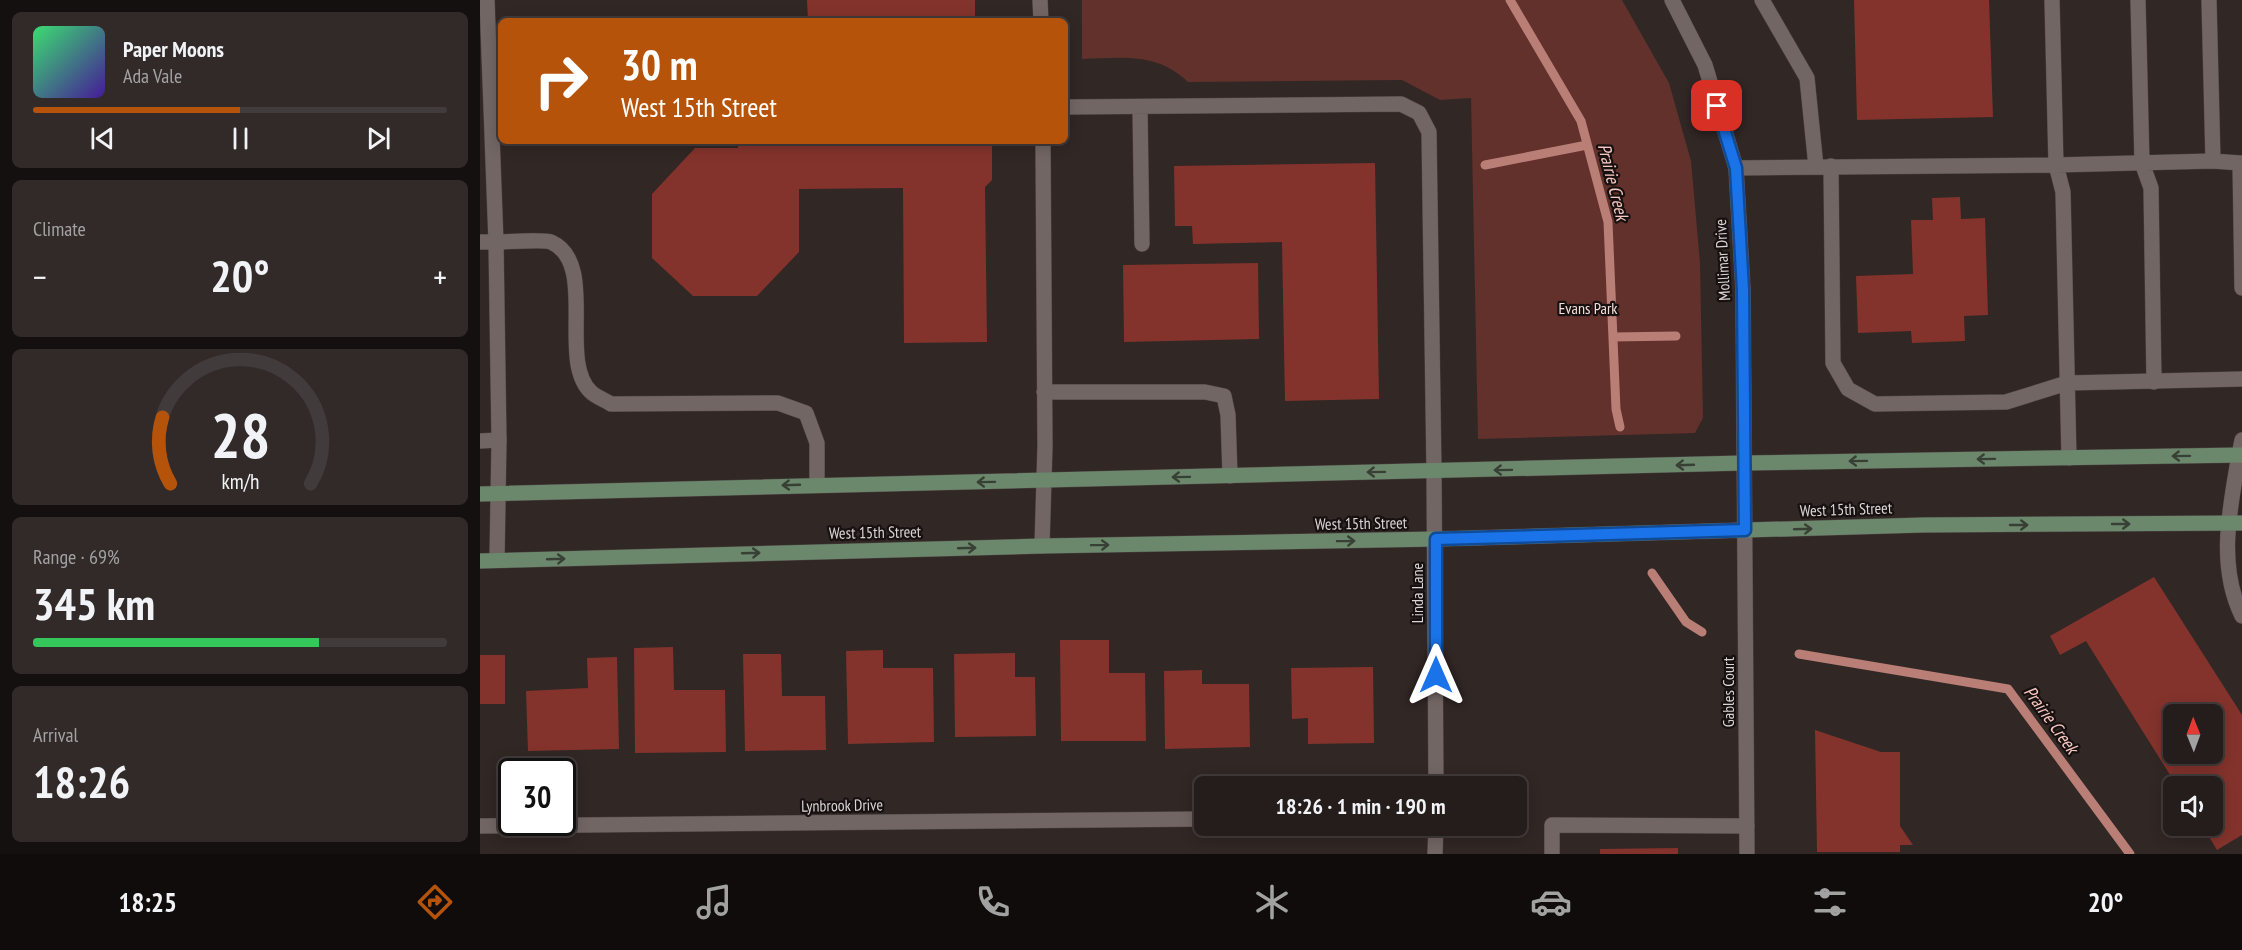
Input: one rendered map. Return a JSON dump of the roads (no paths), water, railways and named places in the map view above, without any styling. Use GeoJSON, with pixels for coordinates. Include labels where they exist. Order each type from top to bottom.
{"type":"FeatureCollection","features":[{"type":"Feature","properties":{"kind":"main road"},"geometry":{"type":"LineString","coordinates":[[480,494],[1743,463],[2069,458],[2241,450]]}},
{"type":"Feature","properties":{"kind":"main road","name":"West 15th Street"},"geometry":{"type":"LineString","coordinates":[[480,561],[1042,546],[1436,539],[1923,525],[2235,523]]}},
{"type":"Feature","properties":{"kind":"street"},"geometry":{"type":"LineString","coordinates":[[487,0],[484,42],[496,242],[499,440],[497,560]]}},
{"type":"Feature","properties":{"kind":"street"},"geometry":{"type":"LineString","coordinates":[[1040,0],[1041,18]]}},
{"type":"Feature","properties":{"kind":"street","name":"Mollimar Drive"},"geometry":{"type":"LineString","coordinates":[[1672,0],[1705,65],[1736,168],[1743,290],[1745,530]]}},
{"type":"Feature","properties":{"kind":"street"},"geometry":{"type":"LineString","coordinates":[[1762,0],[1807,78],[1823,167],[1833,363],[1848,389],[1875,404],[2006,402],[2067,383],[2242,379]]}},
{"type":"Feature","properties":{"kind":"street"},"geometry":{"type":"LineString","coordinates":[[2052,0],[2056,165],[2063,192],[2069,458]]}},
{"type":"Feature","properties":{"kind":"street"},"geometry":{"type":"LineString","coordinates":[[2138,0],[2142,163],[2151,188],[2154,382]]}},
{"type":"Feature","properties":{"kind":"street"},"geometry":{"type":"LineString","coordinates":[[2209,0],[2213,161]]}},
{"type":"Feature","properties":{"kind":"street","name":"Linda Lane"},"geometry":{"type":"LineString","coordinates":[[1068,107],[1401,104],[1419,113],[1429,132],[1436,539],[1436,776]]}},
{"type":"Feature","properties":{"kind":"street"},"geometry":{"type":"LineString","coordinates":[[1140,107],[1142,244]]}},
{"type":"Feature","properties":{"kind":"street"},"geometry":{"type":"LineString","coordinates":[[1042,546],[1044,481],[1043,144]]}},
{"type":"Feature","properties":{"kind":"street"},"geometry":{"type":"LineString","coordinates":[[1736,168],[2213,161],[2241,164],[2242,288]]}},
{"type":"Feature","properties":{"kind":"street"},"geometry":{"type":"LineString","coordinates":[[480,242],[550,242],[565,253],[574,272],[578,368],[590,391],[611,404],[778,403],[806,413],[817,443],[817,484]]}},
{"type":"Feature","properties":{"kind":"street"},"geometry":{"type":"LineString","coordinates":[[1044,392],[1205,392],[1224,396],[1228,415],[1230,476]]}},
{"type":"Feature","properties":{"kind":"street"},"geometry":{"type":"LineString","coordinates":[[480,441],[499,440]]}},
{"type":"Feature","properties":{"kind":"street"},"geometry":{"type":"LineString","coordinates":[[2241,450],[2228,572],[2242,616]]}},
{"type":"Feature","properties":{"kind":"street","name":"Gables Court"},"geometry":{"type":"LineString","coordinates":[[1745,530],[1748,854]]}},
{"type":"Feature","properties":{"kind":"street","name":"Lynbrook Drive"},"geometry":{"type":"LineString","coordinates":[[480,826],[1194,819]]}},
{"type":"Feature","properties":{"kind":"street"},"geometry":{"type":"LineString","coordinates":[[1552,854],[1552,825],[1747,826]]}},
{"type":"Feature","properties":{"kind":"street"},"geometry":{"type":"LineString","coordinates":[[1436,836],[1436,854]]}},
{"type":"Feature","properties":{"kind":"waterway","name":"Prairie Creek"},"geometry":{"type":"LineString","coordinates":[[1510,0],[1581,121],[1608,222],[1616,409],[1620,427]]}},
{"type":"Feature","properties":{"kind":"waterway"},"geometry":{"type":"LineString","coordinates":[[1485,165],[1587,145]]}},
{"type":"Feature","properties":{"kind":"waterway"},"geometry":{"type":"LineString","coordinates":[[1613,337],[1676,336]]}},
{"type":"Feature","properties":{"kind":"waterway","name":"Prairie Creek"},"geometry":{"type":"LineString","coordinates":[[1652,573],[1686,622],[1702,632]]}},
{"type":"Feature","properties":{"kind":"waterway","name":"Prairie Creek"},"geometry":{"type":"LineString","coordinates":[[1799,654],[2008,689],[2130,854]]}},
{"type":"Feature","properties":{"kind":"park label","name":"Evans Park"},"geometry":{"type":"Point","coordinates":[1588,308]}}]}
